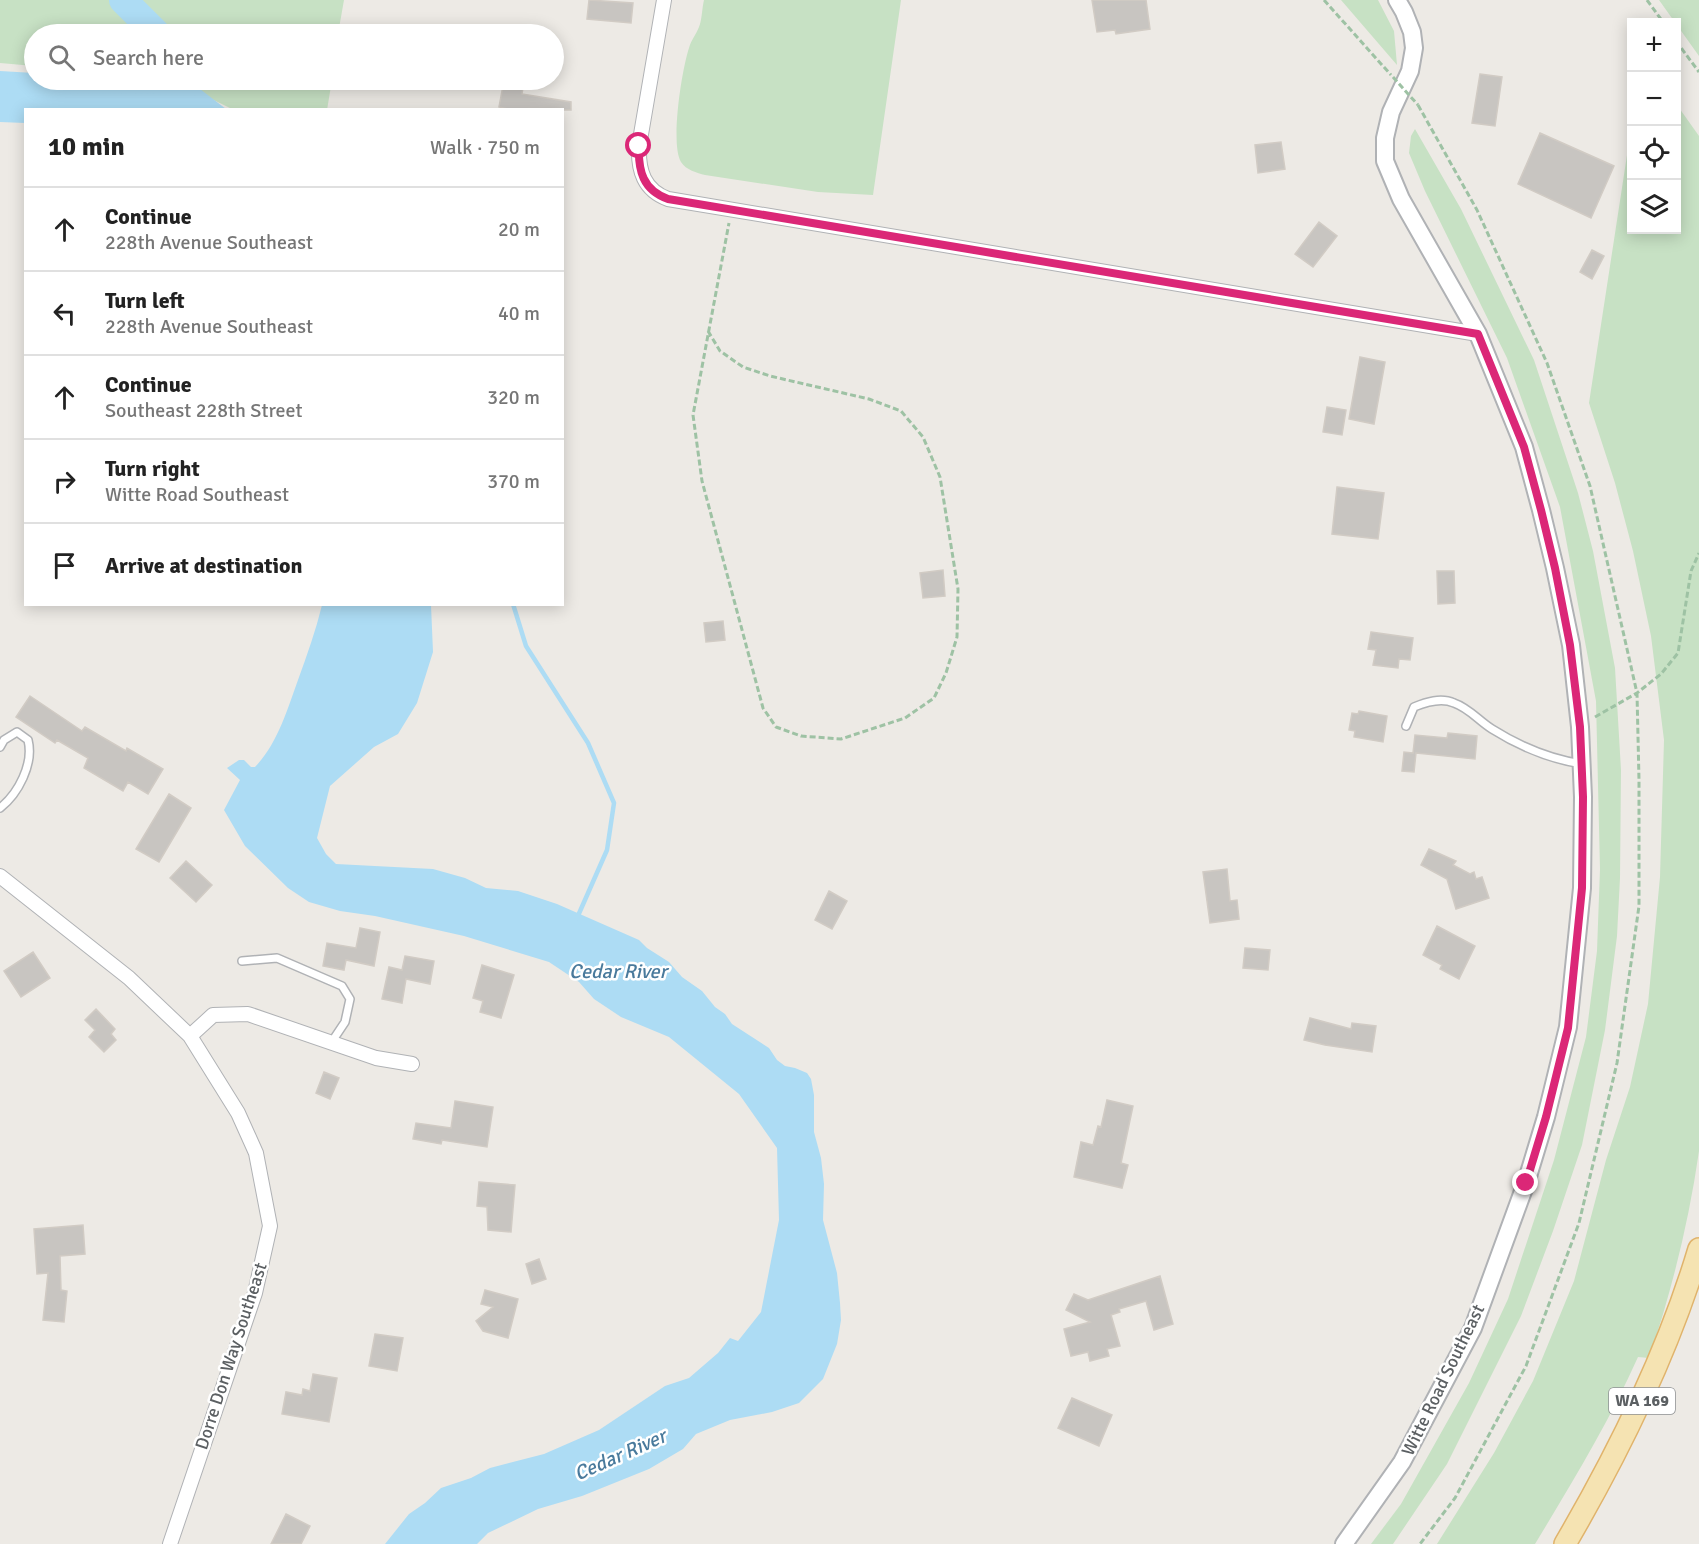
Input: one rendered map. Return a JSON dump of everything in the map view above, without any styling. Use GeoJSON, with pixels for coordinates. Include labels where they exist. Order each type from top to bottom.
{"type":"FeatureCollection","features":[{"type":"Feature","properties":{"kind":"main road","name":"WA 169"},"geometry":{"type":"LineString","coordinates":[[1565,1544],[1603,1478],[1654,1375],[1699,1249]]}},
{"type":"Feature","properties":{"kind":"street"},"geometry":{"type":"LineString","coordinates":[[664,0],[639,146],[638,164],[644,181],[653,192],[661,197],[1478,334]]}},
{"type":"Feature","properties":{"kind":"street","name":"Witte Road Southeast"},"geometry":{"type":"LineString","coordinates":[[1344,1544],[1402,1462],[1473,1328],[1526,1183],[1546,1117],[1568,1028],[1582,888],[1582,764],[1570,645],[1555,568],[1524,447],[1478,334],[1401,199],[1385,161],[1385,138],[1391,112],[1410,71],[1414,48],[1412,32],[1397,0]]}},
{"type":"Feature","properties":{"kind":"street","name":"Dorre Don Way Southeast"},"geometry":{"type":"LineString","coordinates":[[0,876],[129,978],[190,1036],[238,1113],[256,1153],[270,1226],[255,1293],[170,1544]]}},
{"type":"Feature","properties":{"kind":"street"},"geometry":{"type":"LineString","coordinates":[[190,1036],[213,1015],[248,1014],[376,1058],[412,1064]]}},
{"type":"Feature","properties":{"kind":"lane"},"geometry":{"type":"LineString","coordinates":[[1406,726],[1414,707],[1426,701],[1452,702],[1513,740],[1547,756],[1582,764]]}},
{"type":"Feature","properties":{"kind":"lane"},"geometry":{"type":"LineString","coordinates":[[0,747],[4,740],[17,732],[28,740],[30,748],[20,784],[0,808]]}},
{"type":"Feature","properties":{"kind":"lane"},"geometry":{"type":"LineString","coordinates":[[242,961],[277,958],[342,986],[350,999],[345,1022],[331,1043]]}},
{"type":"Feature","properties":{"kind":"path"},"geometry":{"type":"LineString","coordinates":[[1324,0],[1418,105],[1477,210],[1548,363],[1590,486],[1637,693],[1639,906],[1617,1063],[1579,1223],[1526,1366],[1455,1498],[1420,1544]]}},
{"type":"Feature","properties":{"kind":"path"},"geometry":{"type":"LineString","coordinates":[[1647,0],[1660,18]]}},
{"type":"Feature","properties":{"kind":"path"},"geometry":{"type":"LineString","coordinates":[[1681,47],[1699,72]]}},
{"type":"Feature","properties":{"kind":"path"},"geometry":{"type":"LineString","coordinates":[[708,331],[720,351],[743,367],[770,376],[869,399],[901,411],[923,437],[940,477],[957,589],[957,637],[946,673],[934,698],[905,718],[841,738],[801,736],[776,727],[763,708],[702,481],[693,415],[708,331],[731,209]]}},
{"type":"Feature","properties":{"kind":"path"},"geometry":{"type":"LineString","coordinates":[[1580,727],[1637,693],[1661,674],[1677,653],[1691,572],[1699,553]]}},
{"type":"Feature","properties":{"kind":"green space"},"geometry":{"type":"Polygon","coordinates":[[[0,0],[344,0],[340,24],[24,24],[24,65],[0,63],[0,0]]]}},
{"type":"Feature","properties":{"kind":"green space"},"geometry":{"type":"Polygon","coordinates":[[[704,0],[901,0],[873,195],[818,192],[705,175],[683,165],[678,153],[677,140],[680,89],[690,45],[700,24],[704,0]]]}},
{"type":"Feature","properties":{"kind":"green space"},"geometry":{"type":"Polygon","coordinates":[[[1341,0],[1378,0],[1394,31],[1397,65],[1341,0]]]}},
{"type":"Feature","properties":{"kind":"green space"},"geometry":{"type":"Polygon","coordinates":[[[1659,0],[1699,0],[1699,56],[1681,31],[1681,18],[1672,18],[1659,0]]]}},
{"type":"Feature","properties":{"kind":"green space"},"geometry":{"type":"Polygon","coordinates":[[[193,90],[330,90],[327,108],[230,108],[193,90]]]}},
{"type":"Feature","properties":{"kind":"green space"},"geometry":{"type":"Polygon","coordinates":[[[1681,111],[1699,136],[1699,1151],[1695,1177],[1679,1255],[1649,1358],[1638,1357],[1602,1429],[1535,1544],[1437,1544],[1494,1453],[1533,1381],[1574,1281],[1606,1160],[1630,1087],[1648,1004],[1660,877],[1664,740],[1651,636],[1633,551],[1615,483],[1589,403],[1627,155],[1627,234],[1681,234],[1681,111]]]}},
{"type":"Feature","properties":{"kind":"green space"},"geometry":{"type":"Polygon","coordinates":[[[1415,129],[1461,209],[1534,360],[1578,493],[1593,551],[1615,668],[1621,770],[1620,878],[1617,936],[1605,1030],[1582,1145],[1553,1231],[1521,1316],[1447,1464],[1393,1544],[1371,1544],[1401,1504],[1469,1383],[1508,1299],[1554,1160],[1586,1037],[1597,951],[1600,869],[1596,701],[1560,507],[1507,358],[1425,191],[1409,153],[1411,136],[1415,129]]]}},
{"type":"Feature","properties":{"kind":"water"},"geometry":{"type":"Polygon","coordinates":[[[0,71],[24,72],[24,90],[201,90],[225,108],[98,108],[81,105],[76,108],[24,108],[24,123],[0,122],[0,71]]]}},
{"type":"Feature","properties":{"kind":"water","name":"Cedar River"},"geometry":{"type":"Polygon","coordinates":[[[322,606],[431,606],[433,652],[417,703],[398,734],[374,747],[330,786],[317,838],[326,854],[336,864],[433,869],[465,878],[486,888],[518,891],[557,904],[639,940],[702,991],[732,1024],[769,1048],[777,1060],[785,1066],[807,1073],[811,1079],[814,1095],[814,1132],[821,1158],[824,1184],[823,1220],[837,1273],[841,1320],[837,1344],[823,1379],[799,1403],[772,1412],[730,1420],[696,1434],[683,1449],[649,1469],[582,1496],[538,1509],[488,1533],[477,1544],[385,1544],[409,1514],[441,1488],[471,1478],[490,1468],[544,1454],[599,1430],[665,1386],[689,1378],[718,1353],[730,1338],[738,1341],[761,1312],[779,1220],[777,1148],[739,1094],[669,1037],[621,1017],[594,999],[579,982],[549,962],[464,936],[375,916],[340,911],[309,902],[288,888],[245,846],[224,810],[240,780],[227,768],[239,760],[244,760],[251,767],[255,767],[270,748],[290,703],[322,606]]]}},
{"type":"Feature","properties":{"kind":"building"},"geometry":{"type":"Polygon","coordinates":[[[589,0],[633,3],[631,23],[587,19],[589,0]]]}},
{"type":"Feature","properties":{"kind":"building"},"geometry":{"type":"Polygon","coordinates":[[[1092,0],[1146,0],[1150,29],[1116,34],[1115,30],[1097,32],[1092,0]]]}},
{"type":"Feature","properties":{"kind":"building"},"geometry":{"type":"Polygon","coordinates":[[[1480,74],[1502,77],[1495,126],[1472,123],[1480,74]]]}},
{"type":"Feature","properties":{"kind":"building"},"geometry":{"type":"Polygon","coordinates":[[[502,90],[523,90],[522,94],[571,102],[571,110],[499,107],[502,90]]]}},
{"type":"Feature","properties":{"kind":"building"},"geometry":{"type":"Polygon","coordinates":[[[1540,133],[1614,166],[1591,218],[1518,184],[1540,133]]]}},
{"type":"Feature","properties":{"kind":"building"},"geometry":{"type":"Polygon","coordinates":[[[1281,142],[1285,169],[1258,173],[1255,145],[1281,142]]]}},
{"type":"Feature","properties":{"kind":"building"},"geometry":{"type":"Polygon","coordinates":[[[1319,222],[1337,236],[1313,267],[1295,254],[1319,222]]]}},
{"type":"Feature","properties":{"kind":"building"},"geometry":{"type":"Polygon","coordinates":[[[1592,250],[1604,256],[1592,279],[1580,272],[1592,250]]]}},
{"type":"Feature","properties":{"kind":"building"},"geometry":{"type":"Polygon","coordinates":[[[1360,357],[1385,362],[1374,424],[1349,419],[1360,357]]]}},
{"type":"Feature","properties":{"kind":"building"},"geometry":{"type":"Polygon","coordinates":[[[1327,407],[1346,410],[1342,435],[1323,432],[1327,407]]]}},
{"type":"Feature","properties":{"kind":"building"},"geometry":{"type":"Polygon","coordinates":[[[1337,487],[1384,493],[1378,539],[1332,534],[1337,487]]]}},
{"type":"Feature","properties":{"kind":"building"},"geometry":{"type":"Polygon","coordinates":[[[943,570],[945,596],[923,598],[920,573],[943,570]]]}},
{"type":"Feature","properties":{"kind":"building"},"geometry":{"type":"Polygon","coordinates":[[[1437,571],[1454,571],[1455,603],[1438,604],[1437,571]]]}},
{"type":"Feature","properties":{"kind":"building"},"geometry":{"type":"Polygon","coordinates":[[[723,621],[725,640],[706,642],[704,623],[723,621]]]}},
{"type":"Feature","properties":{"kind":"building"},"geometry":{"type":"Polygon","coordinates":[[[1371,632],[1413,638],[1410,660],[1399,659],[1398,668],[1373,665],[1376,650],[1368,649],[1371,632]]]}},
{"type":"Feature","properties":{"kind":"building"},"geometry":{"type":"Polygon","coordinates":[[[30,696],[82,731],[85,727],[163,769],[148,794],[128,782],[123,791],[84,768],[88,758],[57,740],[55,743],[16,717],[30,696]]]}},
{"type":"Feature","properties":{"kind":"building"},"geometry":{"type":"Polygon","coordinates":[[[1359,711],[1387,716],[1383,742],[1354,737],[1355,731],[1349,730],[1352,713],[1358,714],[1359,711]]]}},
{"type":"Feature","properties":{"kind":"building"},"geometry":{"type":"Polygon","coordinates":[[[1448,733],[1477,736],[1475,759],[1416,753],[1414,772],[1402,771],[1404,752],[1413,753],[1415,735],[1447,738],[1448,733]]]}},
{"type":"Feature","properties":{"kind":"building"},"geometry":{"type":"Polygon","coordinates":[[[169,794],[191,808],[159,862],[136,849],[169,794]]]}},
{"type":"Feature","properties":{"kind":"building"},"geometry":{"type":"Polygon","coordinates":[[[1429,849],[1456,861],[1453,865],[1470,874],[1474,872],[1476,879],[1482,877],[1489,898],[1456,909],[1447,879],[1421,865],[1429,849]]]}},
{"type":"Feature","properties":{"kind":"building"},"geometry":{"type":"Polygon","coordinates":[[[186,861],[212,885],[196,902],[170,878],[186,861]]]}},
{"type":"Feature","properties":{"kind":"building"},"geometry":{"type":"Polygon","coordinates":[[[1227,869],[1230,901],[1237,900],[1239,919],[1210,923],[1203,872],[1227,869]]]}},
{"type":"Feature","properties":{"kind":"building"},"geometry":{"type":"Polygon","coordinates":[[[829,891],[847,901],[832,929],[815,920],[829,891]]]}},
{"type":"Feature","properties":{"kind":"building"},"geometry":{"type":"Polygon","coordinates":[[[1437,926],[1475,946],[1459,979],[1440,969],[1442,965],[1423,955],[1437,926]]]}},
{"type":"Feature","properties":{"kind":"building"},"geometry":{"type":"Polygon","coordinates":[[[360,928],[380,932],[374,966],[346,960],[344,970],[323,966],[327,943],[356,948],[360,928]]]}},
{"type":"Feature","properties":{"kind":"building"},"geometry":{"type":"Polygon","coordinates":[[[1245,948],[1270,950],[1268,970],[1243,968],[1245,948]]]}},
{"type":"Feature","properties":{"kind":"building"},"geometry":{"type":"Polygon","coordinates":[[[33,952],[50,978],[21,997],[4,971],[33,952]]]}},
{"type":"Feature","properties":{"kind":"building"},"geometry":{"type":"Polygon","coordinates":[[[405,956],[434,961],[430,984],[406,979],[402,1003],[382,999],[389,967],[402,970],[405,956]]]}},
{"type":"Feature","properties":{"kind":"building"},"geometry":{"type":"Polygon","coordinates":[[[482,965],[514,975],[501,1018],[480,1012],[483,1001],[473,998],[482,965]]]}},
{"type":"Feature","properties":{"kind":"building"},"geometry":{"type":"Polygon","coordinates":[[[96,1009],[115,1029],[111,1034],[116,1040],[104,1052],[89,1037],[95,1030],[85,1020],[96,1009]]]}},
{"type":"Feature","properties":{"kind":"building"},"geometry":{"type":"Polygon","coordinates":[[[1310,1018],[1351,1029],[1352,1023],[1376,1026],[1372,1052],[1304,1040],[1310,1018]]]}},
{"type":"Feature","properties":{"kind":"building"},"geometry":{"type":"Polygon","coordinates":[[[324,1072],[339,1078],[330,1099],[316,1093],[324,1072]]]}},
{"type":"Feature","properties":{"kind":"building"},"geometry":{"type":"Polygon","coordinates":[[[1107,1100],[1133,1106],[1121,1163],[1128,1165],[1122,1188],[1074,1177],[1081,1142],[1093,1145],[1098,1126],[1101,1127],[1107,1100]]]}},
{"type":"Feature","properties":{"kind":"building"},"geometry":{"type":"Polygon","coordinates":[[[455,1101],[493,1107],[487,1147],[442,1140],[441,1144],[413,1139],[416,1123],[451,1128],[455,1101]]]}},
{"type":"Feature","properties":{"kind":"building"},"geometry":{"type":"Polygon","coordinates":[[[479,1182],[515,1185],[511,1232],[488,1230],[487,1207],[477,1206],[479,1182]]]}},
{"type":"Feature","properties":{"kind":"building"},"geometry":{"type":"Polygon","coordinates":[[[83,1225],[85,1254],[60,1256],[61,1290],[67,1291],[64,1322],[43,1320],[48,1273],[37,1274],[34,1229],[83,1225]]]}},
{"type":"Feature","properties":{"kind":"building"},"geometry":{"type":"Polygon","coordinates":[[[539,1259],[546,1279],[532,1284],[526,1264],[539,1259]]]}},
{"type":"Feature","properties":{"kind":"building"},"geometry":{"type":"Polygon","coordinates":[[[1160,1276],[1173,1324],[1154,1330],[1146,1301],[1119,1309],[1120,1312],[1111,1315],[1120,1346],[1107,1349],[1109,1356],[1090,1361],[1088,1352],[1071,1356],[1064,1329],[1090,1322],[1066,1310],[1074,1294],[1088,1300],[1160,1276]]]}},
{"type":"Feature","properties":{"kind":"building"},"geometry":{"type":"Polygon","coordinates":[[[485,1290],[518,1299],[508,1338],[483,1331],[476,1321],[493,1307],[481,1304],[485,1290]]]}},
{"type":"Feature","properties":{"kind":"building"},"geometry":{"type":"Polygon","coordinates":[[[375,1334],[403,1338],[397,1371],[369,1366],[375,1334]]]}},
{"type":"Feature","properties":{"kind":"building"},"geometry":{"type":"Polygon","coordinates":[[[313,1374],[337,1378],[329,1422],[282,1414],[286,1392],[302,1395],[303,1389],[310,1391],[313,1374]]]}},
{"type":"Feature","properties":{"kind":"building"},"geometry":{"type":"Polygon","coordinates":[[[1072,1398],[1112,1415],[1099,1446],[1058,1428],[1072,1398]]]}},
{"type":"Feature","properties":{"kind":"building"},"geometry":{"type":"Polygon","coordinates":[[[286,1514],[310,1526],[301,1544],[271,1544],[286,1514]]]}},
{"type":"Feature","properties":{"kind":"waterway","name":"Cedar River"},"geometry":{"type":"LineString","coordinates":[[123,0],[147,24]]}},
{"type":"Feature","properties":{"kind":"waterway","name":"Cedar River"},"geometry":{"type":"LineString","coordinates":[[0,108],[155,108]]}},
{"type":"Feature","properties":{"kind":"waterway"},"geometry":{"type":"LineString","coordinates":[[514,606],[526,646],[588,743],[614,803],[607,850],[577,918]]}},
{"type":"Feature","properties":{"kind":"route"},"geometry":{"type":"LineString","coordinates":[[639,146],[638,164],[644,181],[653,192],[668,199],[1478,334],[1524,447],[1541,510],[1570,645],[1580,727],[1583,797],[1582,888],[1568,1028],[1546,1117],[1526,1183]]}}]}
